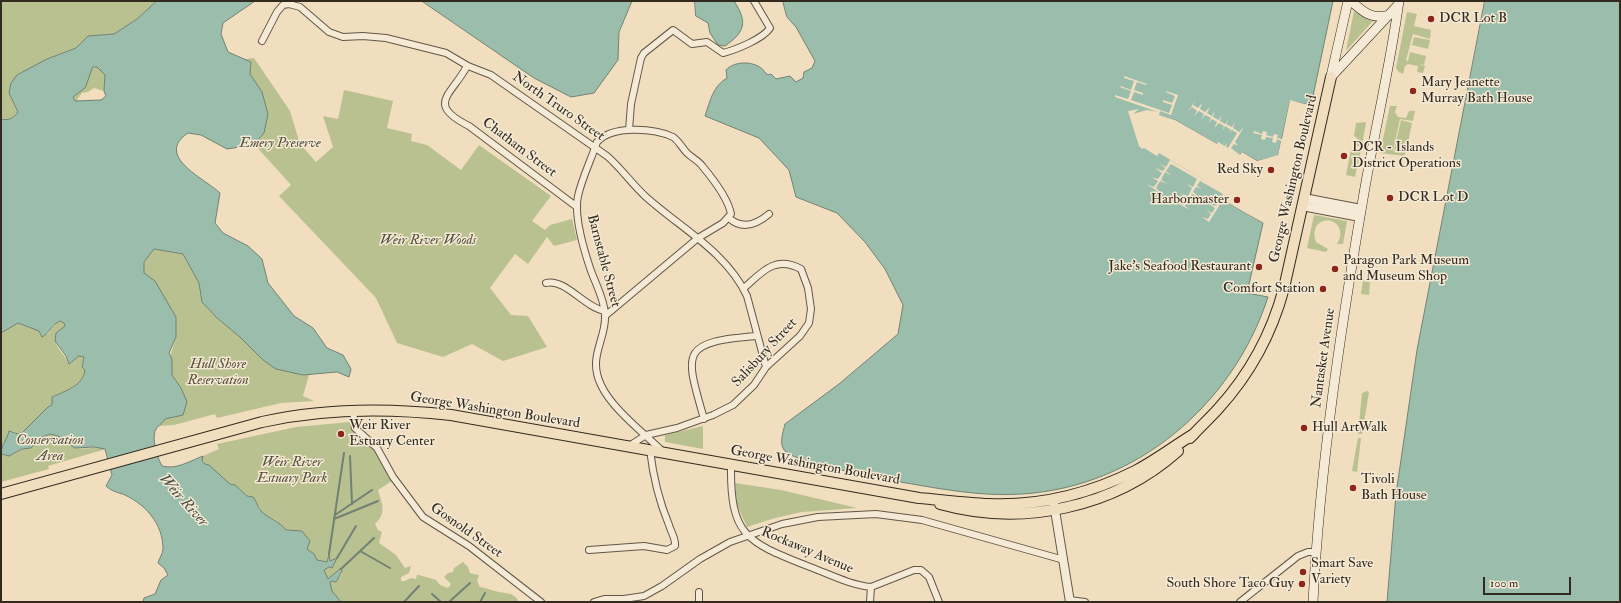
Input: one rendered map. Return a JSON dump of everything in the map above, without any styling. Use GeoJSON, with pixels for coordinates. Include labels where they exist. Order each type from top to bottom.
{"type":"FeatureCollection","features":[{"type":"Feature","properties":{"kind":"main road","name":"George Washington Boulevard"},"geometry":{"type":"LineString","coordinates":[[1,494],[272,420],[305,414],[353,410],[397,410],[451,415],[919,498],[954,508],[994,514],[1022,514],[1054,504],[1127,475],[1156,459],[1194,434],[1218,410],[1236,388],[1251,365],[1267,335],[1282,295],[1348,1]]}},
{"type":"Feature","properties":{"kind":"main road"},"geometry":{"type":"LineString","coordinates":[[1351,1],[1368,15],[1380,17],[1389,14]]}},
{"type":"Feature","properties":{"kind":"main road"},"geometry":{"type":"LineString","coordinates":[[1331,77],[1399,2]]}},
{"type":"Feature","properties":{"kind":"main road","name":"Nantasket Avenue"},"geometry":{"type":"LineString","coordinates":[[1313,602],[1324,455],[1360,213],[1399,2]]}},
{"type":"Feature","properties":{"kind":"street"},"geometry":{"type":"LineString","coordinates":[[629,130],[631,104],[641,58],[652,46],[673,30],[692,44],[705,41],[722,54],[766,34],[770,28],[754,1]]}},
{"type":"Feature","properties":{"kind":"street","name":"North Truro Street"},"geometry":{"type":"LineString","coordinates":[[262,41],[277,12],[283,5],[289,4],[300,8],[329,32],[343,37],[363,36],[386,38],[446,52],[467,66],[491,75],[568,128],[615,163],[645,196],[698,238],[724,262],[744,288],[752,309],[757,336],[766,367]]}},
{"type":"Feature","properties":{"kind":"street","name":"Chatham Street"},"geometry":{"type":"LineString","coordinates":[[467,66],[446,97],[444,103],[450,116],[469,126],[577,207]]}},
{"type":"Feature","properties":{"kind":"street"},"geometry":{"type":"LineString","coordinates":[[546,283],[558,283],[605,313],[698,238],[729,218],[731,214],[725,199],[703,166],[686,152],[673,138],[650,131],[629,130],[607,134],[597,142],[595,148]]}},
{"type":"Feature","properties":{"kind":"street","name":"Barnstable Street"},"geometry":{"type":"LineString","coordinates":[[595,148],[581,184],[577,207],[585,251],[605,313],[597,356],[597,375],[604,392],[664,453]]}},
{"type":"Feature","properties":{"kind":"street"},"geometry":{"type":"LineString","coordinates":[[1303,202],[1360,213]]}},
{"type":"Feature","properties":{"kind":"street"},"geometry":{"type":"LineString","coordinates":[[729,218],[735,223],[748,226],[769,214]]}},
{"type":"Feature","properties":{"kind":"street","name":"Salisbury Street"},"geometry":{"type":"LineString","coordinates":[[628,446],[646,435],[677,428],[704,419],[733,405],[754,384],[766,367],[800,336],[809,323],[811,309],[805,276],[801,269],[791,264],[779,263],[767,268],[744,288]]}},
{"type":"Feature","properties":{"kind":"street"},"geometry":{"type":"LineString","coordinates":[[704,419],[691,374],[692,358],[696,351],[706,344],[715,341],[757,336]]}},
{"type":"Feature","properties":{"kind":"street","name":"Gosnold Street"},"geometry":{"type":"LineString","coordinates":[[353,410],[355,428],[377,448],[393,476],[423,517],[469,546],[541,602]]}},
{"type":"Feature","properties":{"kind":"street"},"geometry":{"type":"LineString","coordinates":[[589,550],[644,546],[667,550],[675,546],[675,540],[663,510],[653,475],[650,450]]}},
{"type":"Feature","properties":{"kind":"street","name":"Rockaway Avenue"},"geometry":{"type":"LineString","coordinates":[[730,465],[733,505],[738,522],[747,535],[756,543],[847,581],[870,587]]}},
{"type":"Feature","properties":{"kind":"street"},"geometry":{"type":"LineString","coordinates":[[1054,504],[1070,601],[1085,602]]}},
{"type":"Feature","properties":{"kind":"street"},"geometry":{"type":"LineString","coordinates":[[594,602],[604,599],[640,597],[662,586],[700,559],[730,542],[782,524],[818,517],[885,514],[922,520],[1064,560]]}},
{"type":"Feature","properties":{"kind":"street"},"geometry":{"type":"LineString","coordinates":[[1240,602],[1298,556],[1308,552],[1316,552]]}},
{"type":"Feature","properties":{"kind":"street"},"geometry":{"type":"LineString","coordinates":[[870,602],[870,587],[914,570],[921,570],[929,577],[939,602]]}},
{"type":"Feature","properties":{"kind":"street"},"geometry":{"type":"LineString","coordinates":[[699,592],[699,602]]}},
{"type":"Feature","properties":{"kind":"green space"},"geometry":{"type":"Polygon","coordinates":[[[1,1],[157,1],[137,19],[114,34],[88,36],[76,48],[47,59],[17,75],[12,100],[18,112],[15,116],[6,120],[1,119],[1,1]]]}},
{"type":"Feature","properties":{"kind":"green space"},"geometry":{"type":"Polygon","coordinates":[[[1354,11],[1373,21],[1346,51],[1354,11]]]}},
{"type":"Feature","properties":{"kind":"green space"},"geometry":{"type":"Polygon","coordinates":[[[1407,12],[1417,14],[1414,26],[1431,30],[1430,39],[1413,34],[1406,60],[1408,61],[1410,52],[1426,56],[1424,65],[1417,63],[1425,66],[1423,73],[1417,72],[1418,66],[1408,64],[1405,66],[1403,74],[1396,68],[1407,12]]]}},
{"type":"Feature","properties":{"kind":"green space"},"geometry":{"type":"Polygon","coordinates":[[[1414,37],[1430,40],[1428,49],[1412,45],[1414,37]]]}},
{"type":"Feature","properties":{"kind":"green space","name":"Weir River Woods"},"geometry":{"type":"Polygon","coordinates":[[[254,58],[290,111],[300,144],[316,162],[333,147],[323,116],[338,119],[344,90],[393,101],[387,128],[412,134],[411,141],[427,145],[461,170],[479,145],[551,196],[532,221],[545,230],[550,225],[572,219],[577,240],[554,246],[547,237],[528,264],[515,254],[490,288],[511,315],[528,316],[547,347],[503,361],[472,344],[443,357],[397,343],[376,298],[279,196],[291,185],[254,144],[264,133],[262,92],[250,74],[251,62],[245,59],[254,58]]]}},
{"type":"Feature","properties":{"kind":"green space"},"geometry":{"type":"Polygon","coordinates":[[[97,66],[105,75],[104,91],[94,88],[88,92],[82,93],[77,100],[80,102],[75,101],[72,97],[91,69],[97,66]]]}},
{"type":"Feature","properties":{"kind":"green space"},"geometry":{"type":"Polygon","coordinates":[[[1390,106],[1397,106],[1395,112],[1398,117],[1406,118],[1409,111],[1415,111],[1413,121],[1400,119],[1393,151],[1405,153],[1405,156],[1380,153],[1390,106]]]}},
{"type":"Feature","properties":{"kind":"green space"},"geometry":{"type":"Polygon","coordinates":[[[1401,120],[1412,123],[1406,153],[1394,151],[1401,120]]]}},
{"type":"Feature","properties":{"kind":"green space"},"geometry":{"type":"Polygon","coordinates":[[[1366,122],[1362,146],[1357,146],[1357,138],[1354,136],[1356,123],[1366,122]]]}},
{"type":"Feature","properties":{"kind":"green space"},"geometry":{"type":"Polygon","coordinates":[[[1351,149],[1361,150],[1355,177],[1346,175],[1351,149]]]}},
{"type":"Feature","properties":{"kind":"green space"},"geometry":{"type":"Polygon","coordinates":[[[1314,215],[1347,221],[1343,244],[1337,244],[1340,235],[1339,227],[1329,220],[1322,221],[1317,225],[1315,232],[1316,242],[1328,249],[1326,252],[1307,248],[1314,215]]]}},
{"type":"Feature","properties":{"kind":"green space","name":"Hull Shore Reservation"},"geometry":{"type":"Polygon","coordinates":[[[154,249],[183,254],[199,283],[202,302],[217,318],[240,337],[303,375],[309,375],[303,396],[314,401],[281,403],[217,418],[215,414],[174,425],[159,426],[165,418],[183,415],[181,388],[172,375],[172,359],[170,357],[176,337],[155,281],[144,273],[145,260],[154,249]]]}},
{"type":"Feature","properties":{"kind":"green space"},"geometry":{"type":"Polygon","coordinates":[[[1363,281],[1370,282],[1369,295],[1361,294],[1363,281]]]}},
{"type":"Feature","properties":{"kind":"green space","name":"Conservation Area"},"geometry":{"type":"Polygon","coordinates":[[[60,321],[64,323],[65,326],[55,336],[56,344],[68,363],[71,363],[79,356],[84,357],[82,367],[85,370],[84,376],[73,387],[52,397],[52,406],[48,407],[22,433],[18,434],[13,431],[1,448],[1,333],[18,323],[48,334],[57,322],[60,321]]]}},
{"type":"Feature","properties":{"kind":"green space"},"geometry":{"type":"Polygon","coordinates":[[[1367,391],[1369,392],[1362,434],[1358,434],[1362,393],[1367,391]]]}},
{"type":"Feature","properties":{"kind":"green space","name":"Weir River Estuary Park"},"geometry":{"type":"Polygon","coordinates":[[[350,422],[354,431],[376,452],[392,481],[378,490],[382,504],[382,512],[379,520],[375,524],[378,530],[382,532],[379,543],[396,555],[405,568],[411,566],[409,573],[401,577],[401,581],[411,578],[416,579],[417,575],[419,575],[436,580],[440,585],[448,588],[451,584],[444,577],[448,573],[453,572],[454,568],[463,562],[468,567],[470,573],[479,575],[477,581],[480,587],[510,594],[515,596],[519,602],[341,602],[332,591],[330,582],[332,580],[336,582],[342,573],[340,569],[328,579],[325,574],[325,568],[331,568],[336,558],[330,561],[328,555],[327,562],[317,560],[307,549],[310,541],[302,531],[286,530],[275,520],[268,517],[261,511],[253,497],[247,496],[235,485],[230,485],[202,461],[203,456],[219,449],[217,444],[296,427],[350,422]]]}},
{"type":"Feature","properties":{"kind":"green space"},"geometry":{"type":"Polygon","coordinates":[[[703,426],[703,449],[665,442],[665,435],[703,426]]]}},
{"type":"Feature","properties":{"kind":"green space","name":"Conservation Area"},"geometry":{"type":"Polygon","coordinates":[[[46,434],[58,436],[77,448],[106,449],[48,466],[49,469],[1,482],[1,454],[5,456],[14,454],[22,449],[31,448],[46,434]]]}},
{"type":"Feature","properties":{"kind":"green space"},"geometry":{"type":"Polygon","coordinates":[[[1358,438],[1361,438],[1357,472],[1352,471],[1358,438]]]}},
{"type":"Feature","properties":{"kind":"green space"},"geometry":{"type":"Polygon","coordinates":[[[735,483],[781,490],[857,508],[802,512],[775,518],[747,527],[737,505],[735,483]]]}},
{"type":"Feature","properties":{"kind":"water","name":"Weir River"},"geometry":{"type":"Polygon","coordinates":[[[157,1],[255,1],[223,23],[221,34],[228,52],[251,62],[250,74],[262,92],[268,114],[264,133],[253,145],[227,149],[201,135],[188,133],[179,142],[176,150],[179,158],[185,166],[220,193],[215,223],[223,233],[248,246],[262,259],[268,283],[294,316],[313,328],[327,348],[343,355],[351,369],[349,377],[337,372],[303,375],[276,369],[263,360],[240,337],[217,318],[202,302],[199,283],[183,254],[154,249],[144,262],[144,273],[155,281],[176,317],[176,337],[169,353],[172,359],[172,375],[181,388],[187,402],[183,415],[165,419],[155,431],[155,444],[158,458],[162,466],[172,467],[203,456],[202,461],[205,464],[209,465],[230,484],[235,485],[247,496],[253,497],[264,514],[280,524],[286,530],[302,531],[310,541],[307,549],[314,554],[317,560],[327,562],[329,554],[330,561],[337,558],[332,568],[329,567],[324,570],[328,579],[341,568],[342,571],[336,582],[330,582],[332,591],[341,602],[143,602],[144,598],[155,594],[161,580],[168,575],[164,568],[158,563],[163,551],[160,531],[152,516],[140,504],[106,486],[112,475],[105,449],[94,447],[75,448],[58,436],[50,434],[42,437],[31,448],[22,449],[9,456],[1,454],[9,431],[18,434],[22,433],[48,407],[52,405],[52,397],[68,390],[81,380],[84,376],[85,370],[82,367],[84,357],[79,356],[69,364],[66,356],[55,341],[56,333],[65,326],[64,323],[60,321],[42,337],[39,331],[18,323],[1,333],[1,119],[6,120],[11,118],[18,112],[9,93],[11,83],[17,75],[47,59],[76,48],[88,36],[114,34],[137,19],[157,1]],[[93,67],[85,88],[73,97],[75,101],[101,100],[106,96],[104,91],[105,75],[97,67],[93,67]]]}},
{"type":"Feature","properties":{"kind":"water"},"geometry":{"type":"Polygon","coordinates":[[[422,1],[632,1],[619,32],[618,60],[594,93],[571,97],[534,78],[422,1]]]}},
{"type":"Feature","properties":{"kind":"water"},"geometry":{"type":"Polygon","coordinates":[[[695,1],[734,1],[743,21],[737,36],[725,46],[718,45],[710,33],[708,23],[696,16],[695,1]]]}},
{"type":"Feature","properties":{"kind":"water"},"geometry":{"type":"Polygon","coordinates":[[[783,1],[1333,1],[1313,96],[1307,101],[1310,105],[1290,101],[1278,156],[1257,161],[1242,152],[1239,157],[1175,120],[1152,114],[1140,118],[1149,146],[1229,194],[1225,201],[1263,223],[1247,293],[1268,297],[1252,336],[1231,372],[1205,405],[1175,433],[1141,457],[1104,475],[1064,488],[1022,494],[1006,495],[974,493],[895,481],[821,465],[793,456],[786,452],[782,446],[782,435],[785,424],[839,384],[898,334],[903,305],[885,269],[865,242],[837,213],[796,197],[789,170],[759,138],[705,116],[710,99],[715,90],[722,81],[727,78],[726,70],[729,67],[743,63],[753,64],[761,68],[768,75],[771,74],[776,79],[790,76],[796,82],[803,78],[804,72],[812,68],[815,61],[796,27],[787,17],[783,1]]]}},
{"type":"Feature","properties":{"kind":"water"},"geometry":{"type":"Polygon","coordinates":[[[1485,1],[1620,1],[1620,602],[1387,602],[1396,494],[1417,350],[1485,1]]]}},
{"type":"Feature","properties":{"kind":"pier"},"geometry":{"type":"Polygon","coordinates":[[[1124,76],[1147,84],[1137,82],[1134,90],[1143,93],[1143,95],[1134,92],[1131,100],[1169,113],[1172,105],[1163,102],[1163,100],[1172,103],[1175,96],[1166,91],[1178,95],[1171,115],[1160,111],[1159,115],[1175,120],[1217,144],[1218,142],[1225,146],[1227,143],[1226,147],[1228,148],[1237,133],[1232,130],[1229,133],[1231,130],[1225,126],[1222,132],[1224,126],[1219,123],[1214,128],[1217,122],[1212,119],[1208,124],[1211,118],[1205,115],[1201,120],[1204,114],[1199,111],[1194,116],[1197,111],[1192,107],[1188,112],[1196,99],[1193,105],[1198,108],[1202,103],[1200,109],[1205,112],[1210,107],[1207,113],[1212,116],[1215,110],[1213,117],[1219,120],[1222,114],[1220,121],[1225,124],[1229,118],[1226,124],[1232,127],[1235,122],[1233,128],[1239,132],[1244,127],[1235,142],[1238,146],[1234,144],[1231,148],[1240,155],[1242,152],[1257,161],[1278,155],[1281,141],[1277,139],[1276,143],[1272,142],[1273,138],[1266,137],[1265,140],[1261,139],[1262,135],[1253,133],[1254,131],[1262,134],[1263,131],[1267,132],[1266,135],[1273,137],[1274,134],[1278,135],[1277,138],[1282,139],[1290,100],[1312,106],[1309,107],[1292,103],[1280,157],[1257,163],[1243,155],[1238,159],[1174,122],[1152,116],[1142,119],[1150,145],[1230,193],[1227,200],[1265,224],[1225,201],[1228,196],[1226,195],[1209,222],[1202,217],[1208,219],[1211,214],[1206,210],[1212,213],[1215,208],[1209,204],[1216,206],[1219,201],[1214,196],[1220,200],[1223,194],[1200,181],[1197,186],[1202,189],[1196,187],[1193,192],[1198,196],[1192,194],[1189,199],[1194,204],[1188,201],[1185,206],[1190,210],[1175,202],[1183,205],[1187,197],[1180,193],[1188,196],[1192,188],[1186,183],[1193,187],[1197,179],[1171,164],[1166,171],[1172,176],[1165,172],[1161,180],[1168,184],[1160,181],[1156,188],[1162,194],[1146,184],[1154,187],[1158,181],[1151,177],[1158,179],[1162,173],[1155,168],[1163,171],[1165,168],[1160,164],[1166,167],[1170,160],[1222,191],[1159,153],[1157,156],[1139,146],[1128,111],[1139,109],[1133,114],[1147,110],[1158,112],[1115,97],[1115,95],[1128,99],[1131,91],[1120,87],[1121,86],[1131,90],[1134,81],[1124,78],[1124,76]]]}},
{"type":"Feature","properties":{"kind":"waterway"},"geometry":{"type":"LineString","coordinates":[[329,554],[344,453]]}},
{"type":"Feature","properties":{"kind":"waterway"},"geometry":{"type":"LineString","coordinates":[[350,456],[352,504]]}},
{"type":"Feature","properties":{"kind":"waterway"},"geometry":{"type":"LineString","coordinates":[[335,515],[372,490]]}},
{"type":"Feature","properties":{"kind":"waterway"},"geometry":{"type":"LineString","coordinates":[[334,519],[378,501]]}},
{"type":"Feature","properties":{"kind":"waterway"},"geometry":{"type":"LineString","coordinates":[[337,558],[356,526]]}},
{"type":"Feature","properties":{"kind":"waterway"},"geometry":{"type":"LineString","coordinates":[[341,569],[374,538]]}},
{"type":"Feature","properties":{"kind":"waterway"},"geometry":{"type":"LineString","coordinates":[[360,551],[390,568]]}},
{"type":"Feature","properties":{"kind":"waterway"},"geometry":{"type":"LineString","coordinates":[[449,602],[470,583]]}},
{"type":"Feature","properties":{"kind":"waterway"},"geometry":{"type":"LineString","coordinates":[[404,602],[419,586]]}},
{"type":"Feature","properties":{"kind":"waterway"},"geometry":{"type":"LineString","coordinates":[[480,602],[485,593]]}},
{"type":"Feature","properties":{"kind":"waterway"},"geometry":{"type":"LineString","coordinates":[[432,594],[441,602]]}},
{"type":"Feature","properties":{"kind":"place","name":"DCR Lot B"},"geometry":{"type":"Point","coordinates":[1431,19]}},
{"type":"Feature","properties":{"kind":"place","name":"Mary Jeanette Murray Bath House"},"geometry":{"type":"Point","coordinates":[1413,91]}},
{"type":"Feature","properties":{"kind":"place","name":"DCR - Islands District Operations"},"geometry":{"type":"Point","coordinates":[1344,156]}},
{"type":"Feature","properties":{"kind":"place","name":"Red Sky"},"geometry":{"type":"Point","coordinates":[1271,170]}},
{"type":"Feature","properties":{"kind":"place","name":"DCR Lot D"},"geometry":{"type":"Point","coordinates":[1390,198]}},
{"type":"Feature","properties":{"kind":"place","name":"Harbormaster"},"geometry":{"type":"Point","coordinates":[1237,200]}},
{"type":"Feature","properties":{"kind":"place","name":"Jake's Seafood Restaurant"},"geometry":{"type":"Point","coordinates":[1259,267]}},
{"type":"Feature","properties":{"kind":"place","name":"Paragon Park Museum and Museum Shop"},"geometry":{"type":"Point","coordinates":[1335,269]}},
{"type":"Feature","properties":{"kind":"place","name":"Comfort Station"},"geometry":{"type":"Point","coordinates":[1323,289]}},
{"type":"Feature","properties":{"kind":"place","name":"Hull ArtWalk"},"geometry":{"type":"Point","coordinates":[1304,428]}},
{"type":"Feature","properties":{"kind":"place","name":"Weir River Estuary Center"},"geometry":{"type":"Point","coordinates":[341,434]}},
{"type":"Feature","properties":{"kind":"place","name":"Tivoli Bath House"},"geometry":{"type":"Point","coordinates":[1353,488]}},
{"type":"Feature","properties":{"kind":"place","name":"Smart Save Variety"},"geometry":{"type":"Point","coordinates":[1303,572]}},
{"type":"Feature","properties":{"kind":"place","name":"South Shore Taco Guy"},"geometry":{"type":"Point","coordinates":[1302,584]}},
{"type":"Feature","properties":{"kind":"park label","name":"Emery Preserve"},"geometry":{"type":"Point","coordinates":[280,144]}}]}
